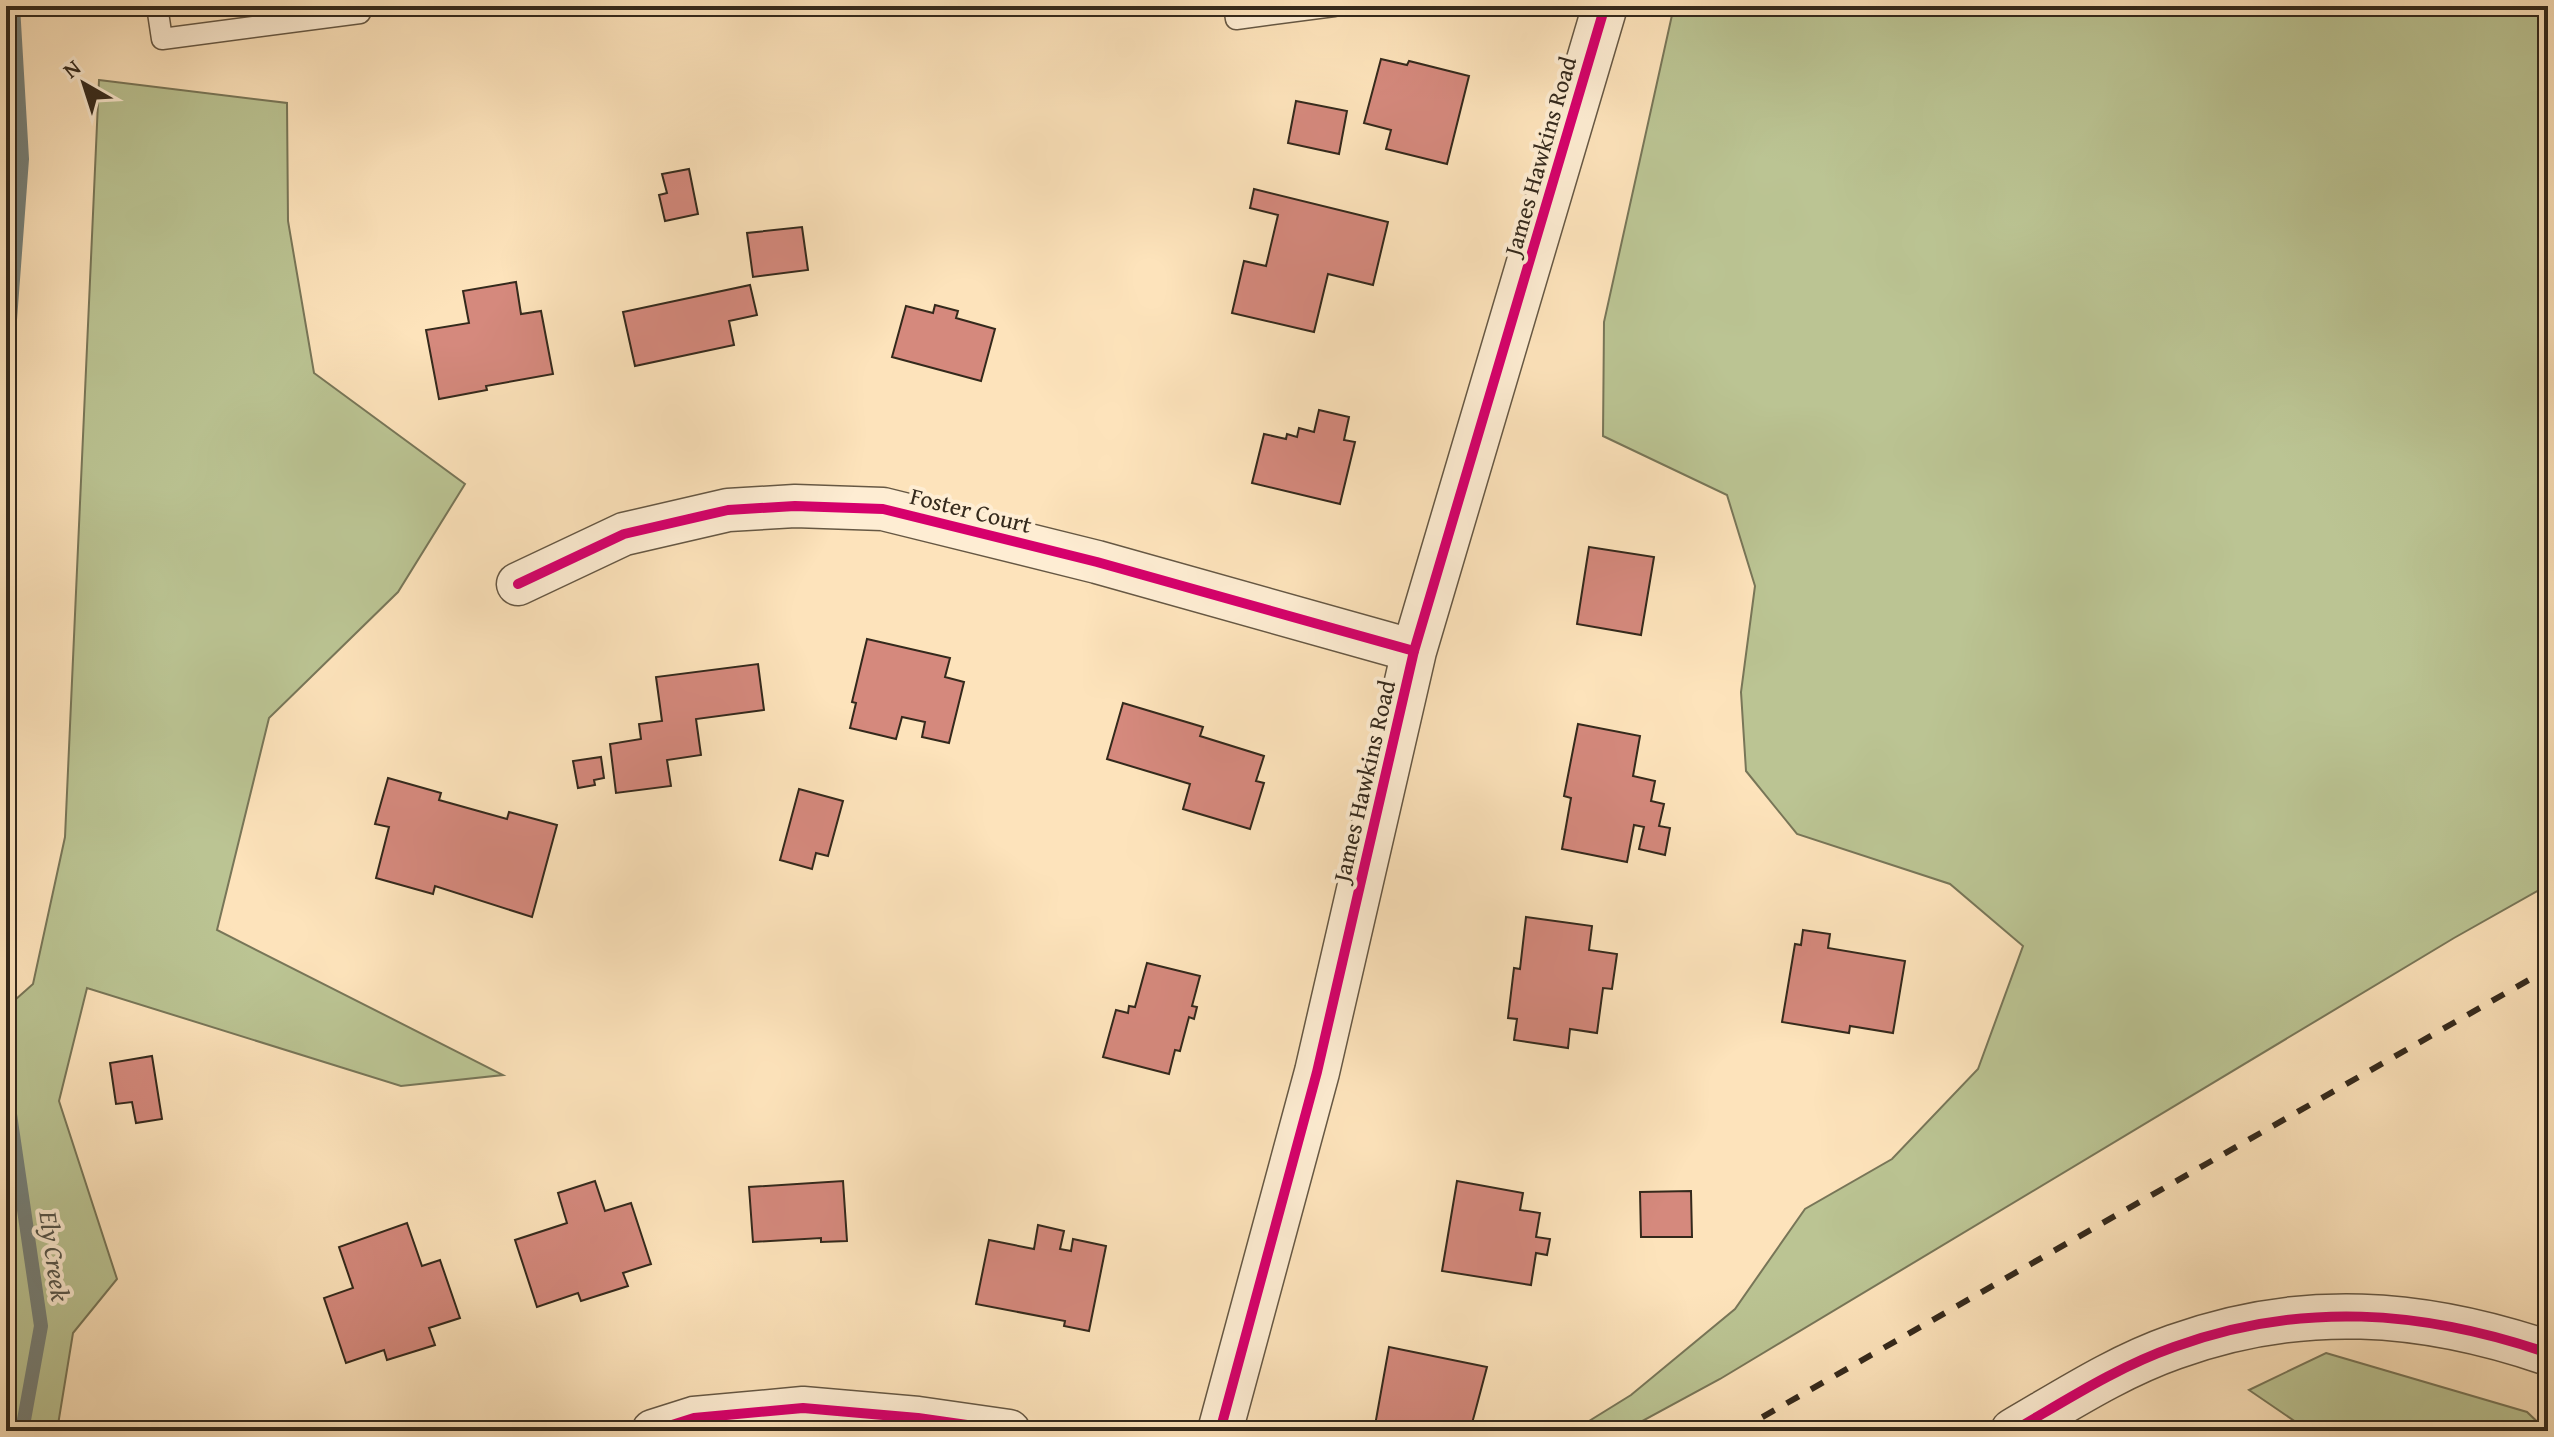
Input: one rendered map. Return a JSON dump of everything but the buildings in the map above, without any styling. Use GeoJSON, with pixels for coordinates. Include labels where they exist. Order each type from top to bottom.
{"type":"FeatureCollection","features":[{"type":"Feature","properties":{"kind":"street","name":"James Hawkins Road"},"geometry":{"type":"LineString","coordinates":[[1220,1431],[1317,1072],[1414,651],[1605,6]]}},
{"type":"Feature","properties":{"kind":"street","name":"Foster Court"},"geometry":{"type":"LineString","coordinates":[[518,584],[624,534],[728,510],[795,506],[883,509],[1097,562],[1414,651]]}},
{"type":"Feature","properties":{"kind":"street"},"geometry":{"type":"LineString","coordinates":[[2013,1431],[2095,1384],[2173,1347],[2254,1325],[2342,1315],[2385,1316],[2464,1329],[2548,1353]]}},
{"type":"Feature","properties":{"kind":"street"},"geometry":{"type":"LineString","coordinates":[[653,1431],[694,1418],[803,1408],[918,1418],[1009,1431]]}},
{"type":"Feature","properties":{"kind":"lane"},"geometry":{"type":"LineString","coordinates":[[157,6],[162,39],[360,13]]}},
{"type":"Feature","properties":{"kind":"lane"},"geometry":{"type":"LineString","coordinates":[[1234,6],[1236,19],[1334,6]]}},
{"type":"Feature","properties":{"kind":"green space"},"geometry":{"type":"Polygon","coordinates":[[[1674,6],[2548,6],[2548,885],[2454,938],[1720,1379],[1624,1431],[1573,1431],[1631,1395],[1735,1309],[1805,1209],[1892,1159],[1978,1069],[2023,946],[1950,884],[1797,834],[1746,771],[1741,692],[1755,586],[1727,495],[1603,436],[1604,322],[1674,6]]]}},
{"type":"Feature","properties":{"kind":"green space"},"geometry":{"type":"Polygon","coordinates":[[[99,80],[287,103],[288,221],[314,373],[465,484],[398,592],[269,718],[217,930],[503,1075],[401,1086],[87,988],[59,1101],[117,1279],[73,1333],[57,1431],[6,1431],[6,1008],[33,984],[65,837],[99,80]]]}},
{"type":"Feature","properties":{"kind":"green space"},"geometry":{"type":"Polygon","coordinates":[[[2326,1353],[2527,1412],[2547,1431],[2309,1431],[2249,1390],[2326,1353]]]}},
{"type":"Feature","properties":{"kind":"waterway","name":"Ely Creek"},"geometry":{"type":"LineString","coordinates":[[6,373],[22,159],[13,6]]}},
{"type":"Feature","properties":{"kind":"waterway","name":"Ely Creek"},"geometry":{"type":"LineString","coordinates":[[6,1087],[41,1326],[22,1431]]}},
{"type":"Feature","properties":{"kind":"railway"},"geometry":{"type":"LineString","coordinates":[[1738,1431],[2548,969]]}},
{"type":"Feature","properties":{"kind":"cycle path"},"geometry":{"type":"LineString","coordinates":[[1220,1431],[1317,1072],[1414,651],[1605,6]]}},
{"type":"Feature","properties":{"kind":"cycle path"},"geometry":{"type":"LineString","coordinates":[[518,584],[624,534],[728,510],[795,506],[883,509],[1097,562],[1414,651]]}},
{"type":"Feature","properties":{"kind":"cycle path"},"geometry":{"type":"LineString","coordinates":[[2013,1431],[2092,1385],[2153,1355],[2221,1332],[2268,1322],[2315,1317],[2408,1320],[2454,1327],[2548,1353]]}},
{"type":"Feature","properties":{"kind":"cycle path"},"geometry":{"type":"LineString","coordinates":[[653,1431],[694,1418],[803,1408],[918,1418],[1009,1431]]}}]}
